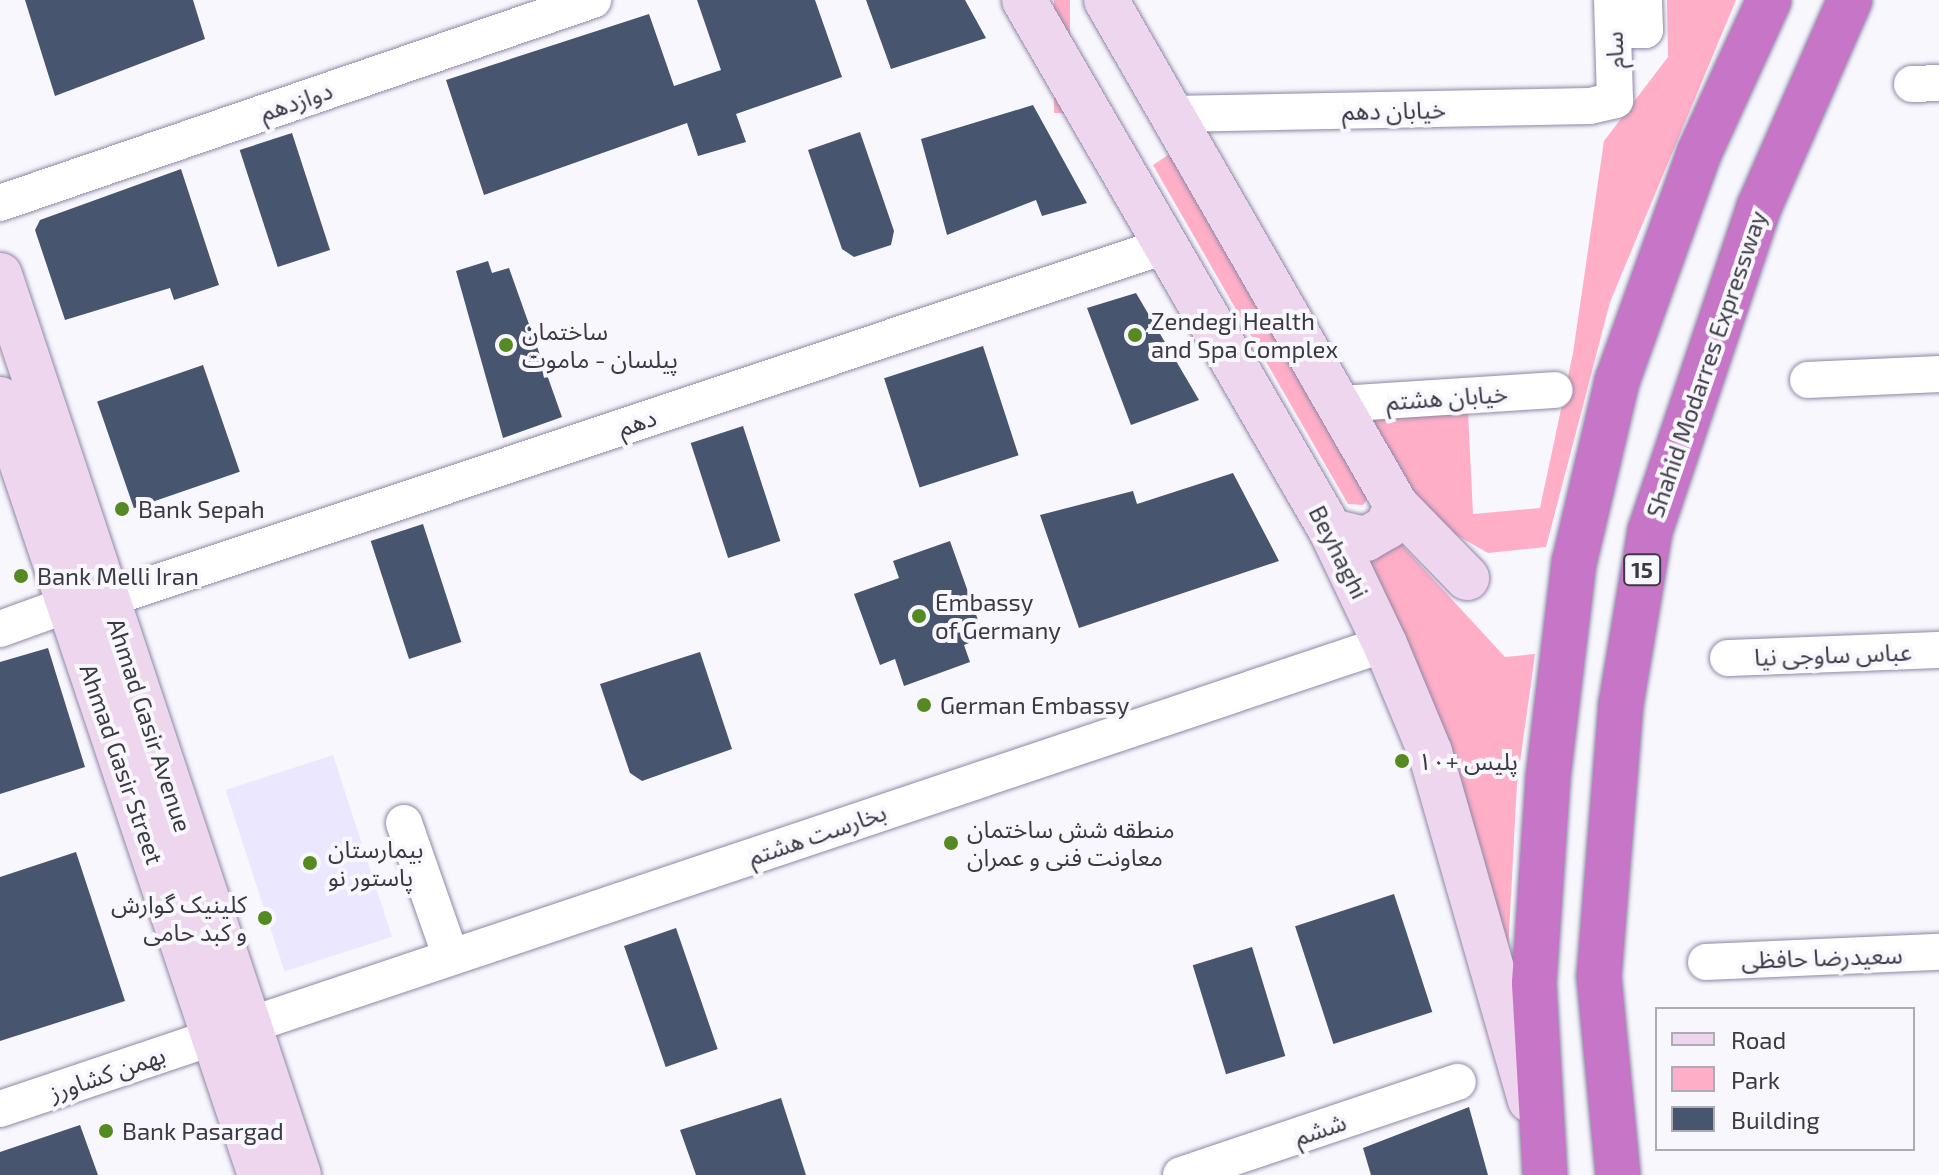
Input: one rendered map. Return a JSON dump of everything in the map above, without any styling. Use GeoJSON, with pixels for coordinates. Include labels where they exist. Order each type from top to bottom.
{"type":"FeatureCollection","features":[{"type":"Feature","properties":{"kind":"highway"},"geometry":{"type":"LineString","coordinates":[[1544,1164],[1534,983],[1548,777],[1574,563],[1617,381],[1699,153],[1769,0]]}},
{"type":"Feature","properties":{"kind":"highway","name":"Shahid Modarres Expressway"},"geometry":{"type":"LineString","coordinates":[[1618,1175],[1599,976],[1621,704],[1650,531],[1759,207],[1850,0]]}},
{"type":"Feature","properties":{"kind":"main road","name":"Beyhaghi"},"geometry":{"type":"LineString","coordinates":[[1024,0],[1331,531],[1385,644],[1463,857],[1544,1164]]}},
{"type":"Feature","properties":{"kind":"main road"},"geometry":{"type":"LineString","coordinates":[[1106,0],[1396,505],[1467,578]]}},
{"type":"Feature","properties":{"kind":"main road"},"geometry":{"type":"LineString","coordinates":[[1109,145],[1172,114]]}},
{"type":"Feature","properties":{"kind":"main road","name":"Ahmad Gasir Avenue"},"geometry":{"type":"LineString","coordinates":[[0,275],[88,602],[232,1031],[299,1175]]}},
{"type":"Feature","properties":{"kind":"main road"},"geometry":{"type":"LineString","coordinates":[[0,399],[88,602]]}},
{"type":"Feature","properties":{"kind":"main road"},"geometry":{"type":"LineString","coordinates":[[1331,531],[1366,539],[1387,527],[1396,505]]}},
{"type":"Feature","properties":{"kind":"main road"},"geometry":{"type":"LineString","coordinates":[[232,1031],[260,1175]]}},
{"type":"Feature","properties":{"kind":"street","name":"دوازدهم"},"geometry":{"type":"LineString","coordinates":[[0,203],[593,0]]}},
{"type":"Feature","properties":{"kind":"street","name":"سام"},"geometry":{"type":"LineString","coordinates":[[1615,100],[1629,15]]}},
{"type":"Feature","properties":{"kind":"street","name":"خیابان دهم"},"geometry":{"type":"LineString","coordinates":[[1172,114],[1590,106],[1615,100]]}},
{"type":"Feature","properties":{"kind":"street","name":"دهم"},"geometry":{"type":"LineString","coordinates":[[0,629],[1167,245]]}},
{"type":"Feature","properties":{"kind":"street"},"geometry":{"type":"LineString","coordinates":[[1808,380],[1939,374]]}},
{"type":"Feature","properties":{"kind":"street","name":"خیابان هشتم"},"geometry":{"type":"LineString","coordinates":[[1339,404],[1555,390]]}},
{"type":"Feature","properties":{"kind":"street","name":"بخارست هشتم"},"geometry":{"type":"LineString","coordinates":[[232,1031],[1385,644]]}},
{"type":"Feature","properties":{"kind":"street","name":"عباس ساوجی نیا"},"geometry":{"type":"LineString","coordinates":[[1728,658],[1939,650]]}},
{"type":"Feature","properties":{"kind":"street"},"geometry":{"type":"LineString","coordinates":[[404,823],[451,957]]}},
{"type":"Feature","properties":{"kind":"street","name":"سعیدرضا حافظی"},"geometry":{"type":"LineString","coordinates":[[1706,962],[1939,952]]}},
{"type":"Feature","properties":{"kind":"street","name":"بهمن کشاورز"},"geometry":{"type":"LineString","coordinates":[[0,1109],[232,1031]]}},
{"type":"Feature","properties":{"kind":"street","name":"ششم"},"geometry":{"type":"LineString","coordinates":[[1181,1175],[1458,1082]]}},
{"type":"Feature","properties":{"kind":"shaded area","name":"بیمارستان پاستور نو"},"geometry":{"type":"Polygon","coordinates":[[[333,755],[392,937],[285,972],[226,790],[333,755]]]}},
{"type":"Feature","properties":{"kind":"green space"},"geometry":{"type":"Polygon","coordinates":[[[1054,0],[1070,0],[1070,113],[1054,113],[1054,0]]]}},
{"type":"Feature","properties":{"kind":"green space"},"geometry":{"type":"Polygon","coordinates":[[[1667,0],[1736,0],[1610,302],[1546,547],[1488,553],[1444,528],[1407,492],[1364,420],[1468,411],[1473,514],[1540,508],[1573,353],[1604,141],[1668,57],[1667,0]]]}},
{"type":"Feature","properties":{"kind":"green space"},"geometry":{"type":"Polygon","coordinates":[[[1168,155],[1178,156],[1370,496],[1363,505],[1348,504],[1153,165],[1168,155]]]}},
{"type":"Feature","properties":{"kind":"green space"},"geometry":{"type":"Polygon","coordinates":[[[1399,542],[1505,657],[1535,654],[1517,784],[1507,970],[1483,854],[1445,733],[1362,569],[1399,542]]]}},
{"type":"Feature","properties":{"kind":"building"},"geometry":{"type":"Polygon","coordinates":[[[25,0],[193,0],[205,39],[55,96],[25,0]]]}},
{"type":"Feature","properties":{"kind":"building"},"geometry":{"type":"Polygon","coordinates":[[[697,0],[815,0],[842,77],[736,114],[746,142],[698,156],[687,123],[484,195],[446,80],[649,14],[674,86],[721,70],[697,0]]]}},
{"type":"Feature","properties":{"kind":"building"},"geometry":{"type":"Polygon","coordinates":[[[866,0],[965,0],[986,38],[891,69],[866,0]]]}},
{"type":"Feature","properties":{"kind":"building"},"geometry":{"type":"Polygon","coordinates":[[[1033,105],[1087,203],[1042,216],[1036,200],[947,235],[921,139],[1033,105]]]}},
{"type":"Feature","properties":{"kind":"building"},"geometry":{"type":"Polygon","coordinates":[[[860,132],[894,231],[891,245],[854,257],[842,249],[808,150],[860,132]]]}},
{"type":"Feature","properties":{"kind":"building"},"geometry":{"type":"Polygon","coordinates":[[[292,133],[330,250],[278,267],[240,150],[292,133]]]}},
{"type":"Feature","properties":{"kind":"building"},"geometry":{"type":"Polygon","coordinates":[[[181,169],[219,285],[174,300],[170,288],[65,320],[35,230],[40,220],[181,169]]]}},
{"type":"Feature","properties":{"kind":"building","name":"ساختمان پیلسان - ماموت"},"geometry":{"type":"Polygon","coordinates":[[[488,261],[492,273],[509,268],[562,417],[503,438],[456,271],[488,261]]]}},
{"type":"Feature","properties":{"kind":"building"},"geometry":{"type":"Polygon","coordinates":[[[1136,293],[1199,400],[1131,425],[1087,308],[1136,293]]]}},
{"type":"Feature","properties":{"kind":"building"},"geometry":{"type":"Polygon","coordinates":[[[983,346],[1019,455],[920,488],[884,378],[983,346]]]}},
{"type":"Feature","properties":{"kind":"building"},"geometry":{"type":"Polygon","coordinates":[[[203,365],[240,472],[134,508],[97,401],[203,365]]]}},
{"type":"Feature","properties":{"kind":"building"},"geometry":{"type":"Polygon","coordinates":[[[743,426],[780,541],[728,558],[691,443],[743,426]]]}},
{"type":"Feature","properties":{"kind":"building"},"geometry":{"type":"Polygon","coordinates":[[[1233,473],[1279,561],[1079,628],[1040,515],[1133,491],[1137,504],[1233,473]]]}},
{"type":"Feature","properties":{"kind":"building"},"geometry":{"type":"Polygon","coordinates":[[[423,524],[461,642],[409,659],[371,541],[423,524]]]}},
{"type":"Feature","properties":{"kind":"building","name":"Embassy of Germany"},"geometry":{"type":"Polygon","coordinates":[[[950,541],[984,637],[964,645],[970,662],[904,686],[895,659],[880,665],[854,594],[899,578],[893,561],[950,541]]]}},
{"type":"Feature","properties":{"kind":"building"},"geometry":{"type":"Polygon","coordinates":[[[48,648],[85,767],[0,794],[0,662],[48,648]]]}},
{"type":"Feature","properties":{"kind":"building"},"geometry":{"type":"Polygon","coordinates":[[[700,652],[732,749],[642,781],[630,773],[600,684],[700,652]]]}},
{"type":"Feature","properties":{"kind":"building"},"geometry":{"type":"Polygon","coordinates":[[[76,852],[125,1001],[0,1041],[0,877],[76,852]]]}},
{"type":"Feature","properties":{"kind":"building"},"geometry":{"type":"Polygon","coordinates":[[[1394,894],[1432,1012],[1333,1044],[1295,926],[1394,894]]]}},
{"type":"Feature","properties":{"kind":"building"},"geometry":{"type":"Polygon","coordinates":[[[676,928],[718,1049],[666,1067],[624,946],[676,928]]]}},
{"type":"Feature","properties":{"kind":"building"},"geometry":{"type":"Polygon","coordinates":[[[1252,947],[1285,1056],[1226,1074],[1193,965],[1252,947]]]}},
{"type":"Feature","properties":{"kind":"building"},"geometry":{"type":"Polygon","coordinates":[[[781,1098],[806,1175],[696,1175],[680,1130],[781,1098]]]}},
{"type":"Feature","properties":{"kind":"building"},"geometry":{"type":"Polygon","coordinates":[[[1469,1107],[1488,1175],[1371,1175],[1363,1148],[1469,1107]]]}},
{"type":"Feature","properties":{"kind":"building"},"geometry":{"type":"Polygon","coordinates":[[[80,1125],[98,1175],[0,1175],[0,1152],[80,1125]]]}},
{"type":"Feature","properties":{"kind":"place","name":"Zendegi Health and Spa Complex"},"geometry":{"type":"Point","coordinates":[1135,335]}},
{"type":"Feature","properties":{"kind":"place","name":"ساختمان پیلسان - ماموت"},"geometry":{"type":"Point","coordinates":[506,345]}},
{"type":"Feature","properties":{"kind":"place","name":"Bank Sepah"},"geometry":{"type":"Point","coordinates":[122,509]}},
{"type":"Feature","properties":{"kind":"place","name":"Bank Melli Iran"},"geometry":{"type":"Point","coordinates":[21,576]}},
{"type":"Feature","properties":{"kind":"place","name":"Embassy of Germany"},"geometry":{"type":"Point","coordinates":[919,616]}},
{"type":"Feature","properties":{"kind":"place","name":"German Embassy"},"geometry":{"type":"Point","coordinates":[924,705]}},
{"type":"Feature","properties":{"kind":"place","name":"پلیس +۱٠"},"geometry":{"type":"Point","coordinates":[1402,761]}},
{"type":"Feature","properties":{"kind":"place","name":"منطقه شش ساختمان معاونت فنی و عمران"},"geometry":{"type":"Point","coordinates":[951,843]}},
{"type":"Feature","properties":{"kind":"place","name":"بیمارستان پاستور نو"},"geometry":{"type":"Point","coordinates":[310,863]}},
{"type":"Feature","properties":{"kind":"place","name":"کلینیک گوارش و کبد حامی"},"geometry":{"type":"Point","coordinates":[265,918]}},
{"type":"Feature","properties":{"kind":"place","name":"Bank Pasargad"},"geometry":{"type":"Point","coordinates":[106,1131]}}]}
